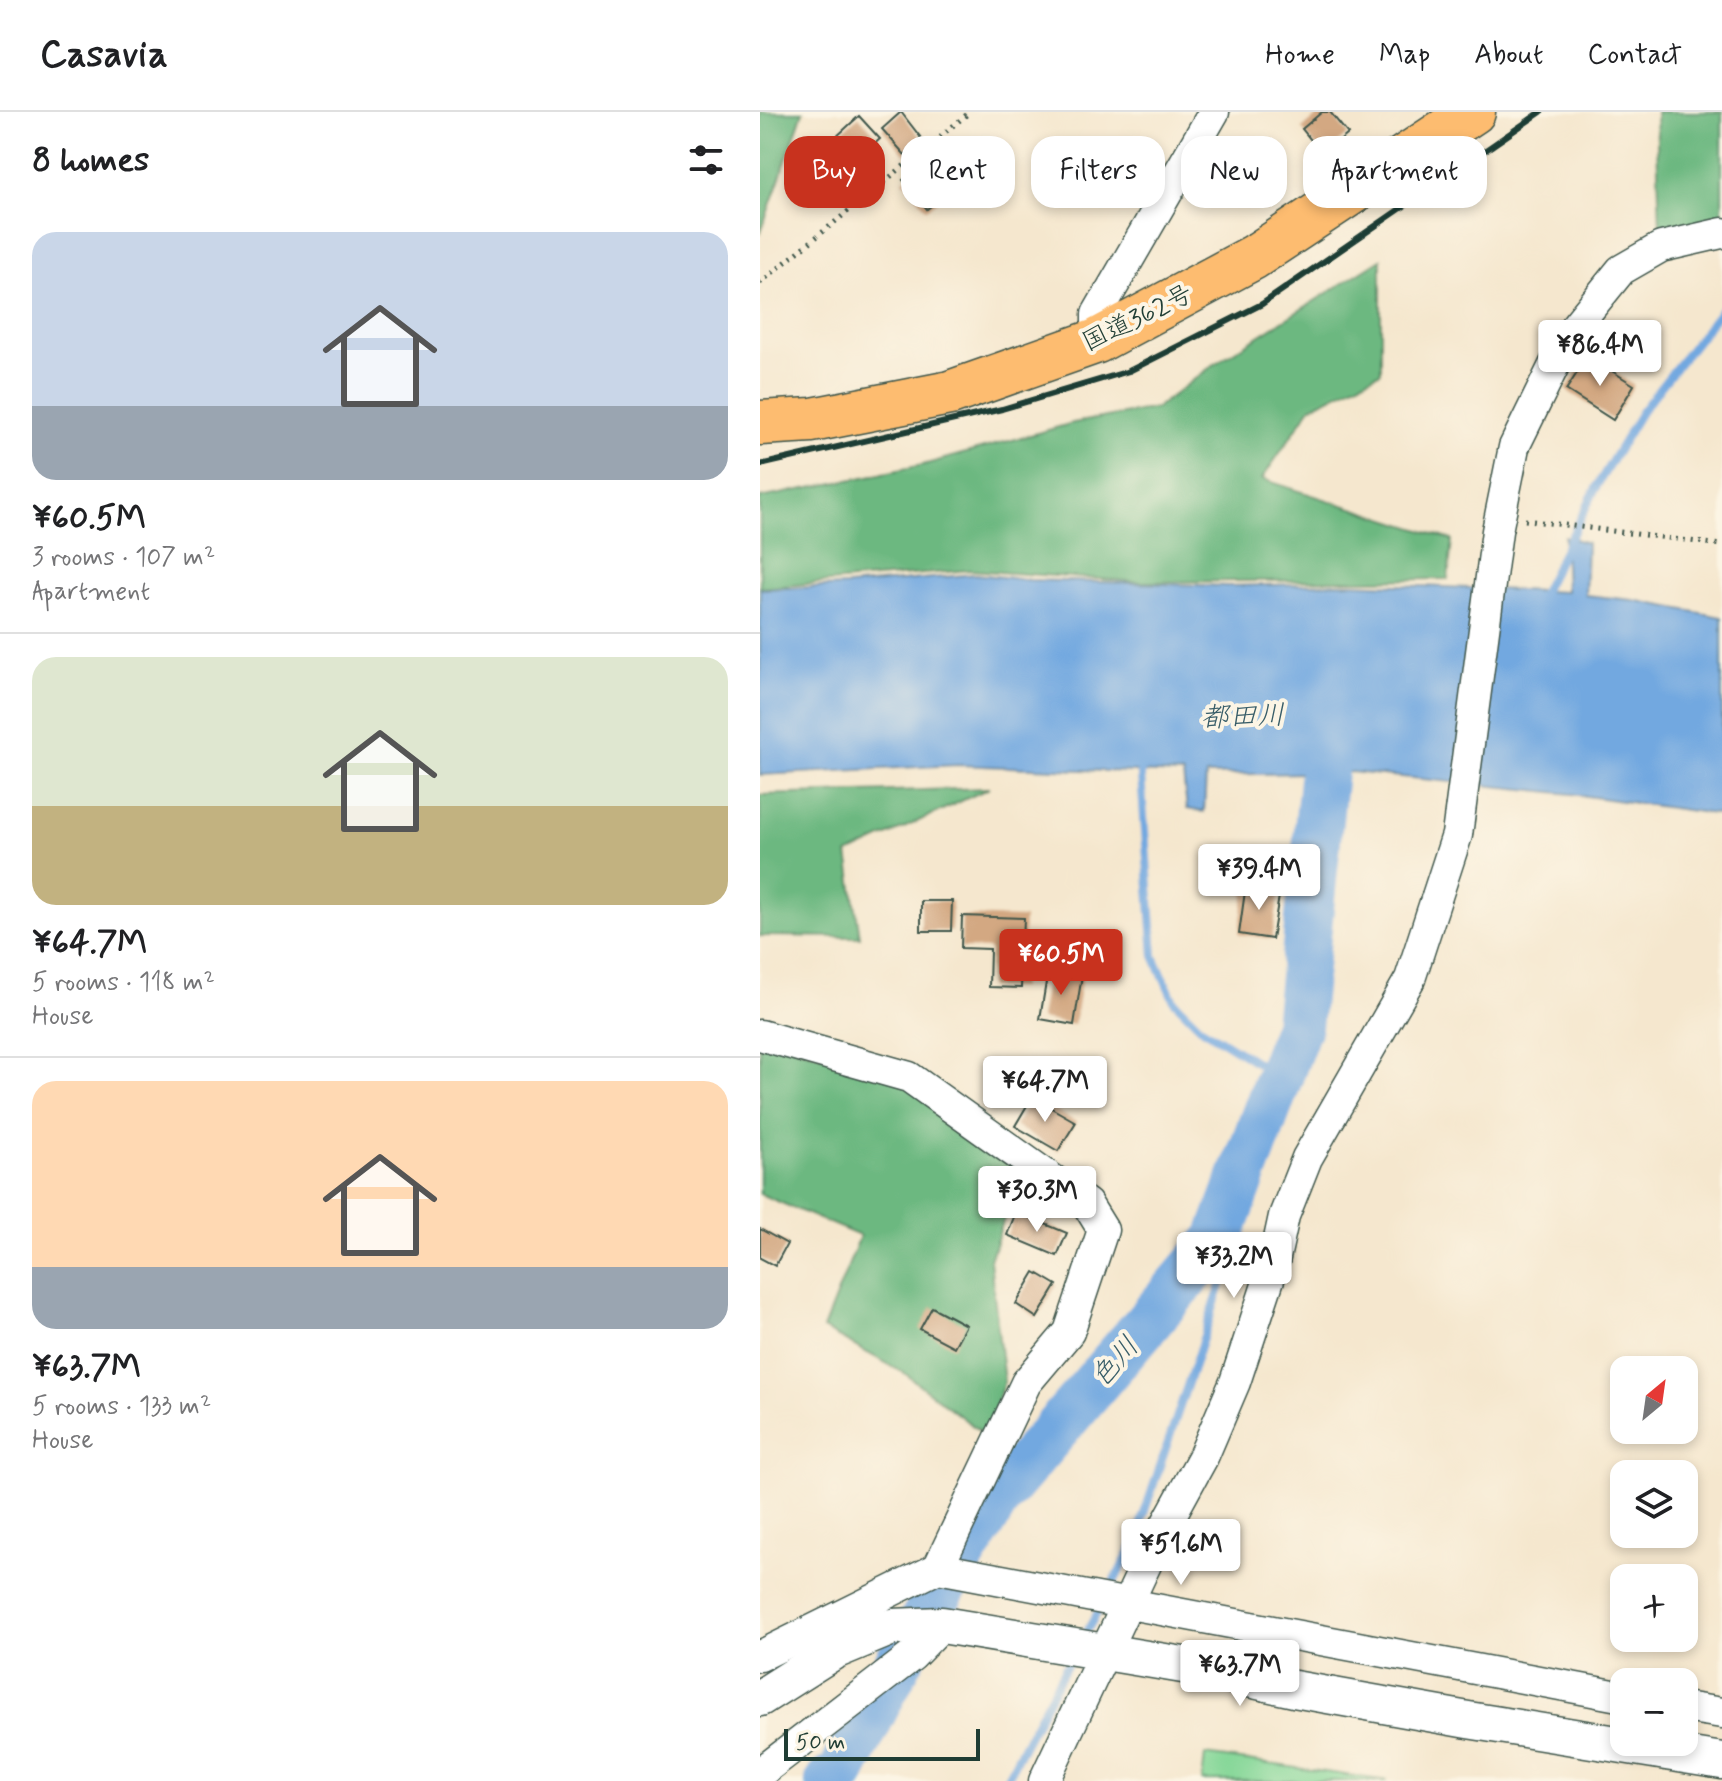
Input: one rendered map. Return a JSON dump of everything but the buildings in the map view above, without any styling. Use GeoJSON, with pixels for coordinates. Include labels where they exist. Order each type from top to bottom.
{"type":"FeatureCollection","features":[{"type":"Feature","properties":{"kind":"highway","name":"国道362号"},"geometry":{"type":"LineString","coordinates":[[760,423],[812,420],[950,393],[1097,341],[1254,257],[1473,112]]}},
{"type":"Feature","properties":{"kind":"street"},"geometry":{"type":"LineString","coordinates":[[1097,341],[1097,314],[1214,112]]}},
{"type":"Feature","properties":{"kind":"street"},"geometry":{"type":"LineString","coordinates":[[1044,1781],[1157,1541],[1203,1457],[1235,1382],[1273,1267],[1284,1216],[1307,1158],[1410,979],[1457,835],[1499,524],[1514,447],[1570,333],[1621,270],[1661,247],[1722,233]]}},
{"type":"Feature","properties":{"kind":"street"},"geometry":{"type":"LineString","coordinates":[[760,1035],[909,1077],[1087,1204],[1103,1230],[1069,1332],[1026,1383],[938,1568]]}},
{"type":"Feature","properties":{"kind":"street"},"geometry":{"type":"LineString","coordinates":[[760,1656],[938,1568],[1610,1694]]}},
{"type":"Feature","properties":{"kind":"street"},"geometry":{"type":"LineString","coordinates":[[760,1773],[912,1656],[942,1625]]}},
{"type":"Feature","properties":{"kind":"street"},"geometry":{"type":"LineString","coordinates":[[760,1698],[834,1651],[892,1627],[942,1625],[1106,1651],[1323,1694],[1722,1761]]}},
{"type":"Feature","properties":{"kind":"street"},"geometry":{"type":"LineString","coordinates":[[1698,1709],[1722,1713]]}},
{"type":"Feature","properties":{"kind":"path"},"geometry":{"type":"LineString","coordinates":[[760,283],[970,112]]}},
{"type":"Feature","properties":{"kind":"path"},"geometry":{"type":"LineString","coordinates":[[1499,524],[1566,525],[1722,545]]}},
{"type":"Feature","properties":{"kind":"green space"},"geometry":{"type":"Polygon","coordinates":[[[760,112],[803,112],[795,136],[784,136],[784,166],[760,234],[760,112]]]}},
{"type":"Feature","properties":{"kind":"green space"},"geometry":{"type":"Polygon","coordinates":[[[1656,112],[1722,112],[1722,227],[1660,227],[1656,112]]]}},
{"type":"Feature","properties":{"kind":"green space"},"geometry":{"type":"Polygon","coordinates":[[[1381,259],[1381,372],[1311,407],[1262,479],[1452,540],[1448,579],[1142,582],[970,570],[760,588],[760,498],[923,465],[1073,423],[1156,408],[1216,363],[1381,259]]]}},
{"type":"Feature","properties":{"kind":"green space"},"geometry":{"type":"Polygon","coordinates":[[[989,788],[848,854],[860,937],[760,936],[760,795],[989,788]]]}},
{"type":"Feature","properties":{"kind":"green space"},"geometry":{"type":"Polygon","coordinates":[[[760,1037],[918,1084],[1024,1160],[990,1260],[1004,1382],[985,1435],[903,1372],[823,1329],[860,1236],[760,1194],[760,1037]]]}},
{"type":"Feature","properties":{"kind":"green space"},"geometry":{"type":"Polygon","coordinates":[[[1205,1755],[1388,1781],[1202,1781],[1205,1755]]]}},
{"type":"Feature","properties":{"kind":"water","name":"都田川"},"geometry":{"type":"Polygon","coordinates":[[[1564,536],[1587,543],[1585,595],[1633,600],[1722,617],[1722,815],[1572,794],[1351,772],[1206,775],[1204,812],[1187,809],[1183,774],[958,765],[760,775],[760,589],[848,586],[976,574],[1030,580],[1229,586],[1348,583],[1566,592],[1564,536]]]}},
{"type":"Feature","properties":{"kind":"waterway"},"geometry":{"type":"LineString","coordinates":[[1540,598],[1598,484],[1641,412],[1722,309]]}},
{"type":"Feature","properties":{"kind":"waterway","name":"色川"},"geometry":{"type":"LineString","coordinates":[[829,1781],[841,1774],[901,1657],[998,1497],[1219,1239],[1298,1026],[1330,712]]}},
{"type":"Feature","properties":{"kind":"waterway"},"geometry":{"type":"LineString","coordinates":[[1108,1593],[1133,1546],[1220,1288],[1287,1107],[1283,1079],[1200,1027],[1174,1001],[1154,956],[1140,762]]}},
{"type":"Feature","properties":{"kind":"waterway"},"geometry":{"type":"LineString","coordinates":[[1082,1639],[1102,1605]]}},
{"type":"Feature","properties":{"kind":"waterway"},"geometry":{"type":"LineString","coordinates":[[1005,1781],[1071,1657]]}},
{"type":"Feature","properties":{"kind":"railway"},"geometry":{"type":"LineString","coordinates":[[760,465],[1002,409],[1129,371],[1262,304],[1541,112]]}}]}
